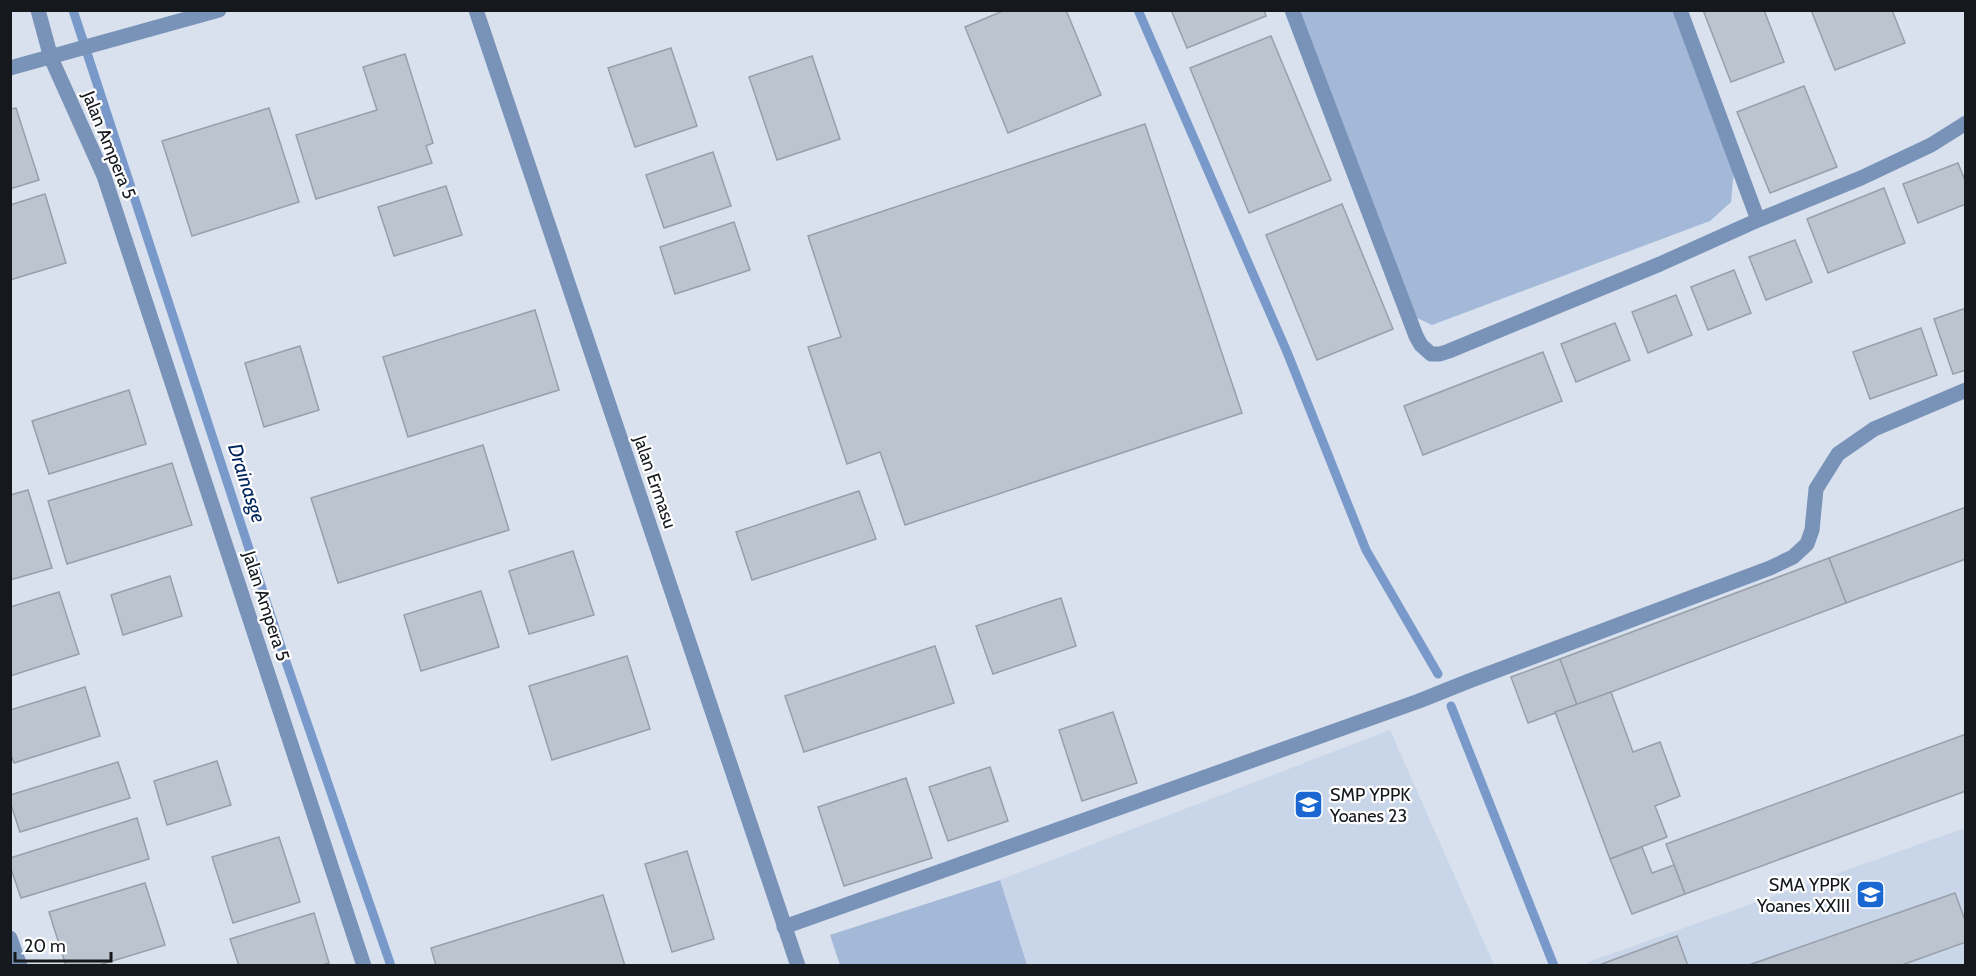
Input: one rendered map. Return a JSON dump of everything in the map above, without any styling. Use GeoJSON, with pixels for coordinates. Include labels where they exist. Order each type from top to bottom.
{"type":"FeatureCollection","features":[{"type":"Feature","properties":{"kind":"street","name":"Jalan Ampera 5"},"geometry":{"type":"LineString","coordinates":[[38,10],[51,58],[104,176],[364,966]]}},
{"type":"Feature","properties":{"kind":"street"},"geometry":{"type":"LineString","coordinates":[[10,68],[219,10]]}},
{"type":"Feature","properties":{"kind":"street","name":"Jalan Ermasu"},"geometry":{"type":"LineString","coordinates":[[476,10],[798,966]]}},
{"type":"Feature","properties":{"kind":"street"},"geometry":{"type":"LineString","coordinates":[[1292,10],[1416,336],[1421,345],[1431,354],[1449,351],[1861,178],[1931,144],[1965,123]]}},
{"type":"Feature","properties":{"kind":"street"},"geometry":{"type":"LineString","coordinates":[[1680,10],[1758,220]]}},
{"type":"Feature","properties":{"kind":"street"},"geometry":{"type":"LineString","coordinates":[[784,927],[1408,705],[1770,568],[1793,557],[1807,544],[1812,530],[1812,510],[1816,489],[1838,454],[1874,429],[1965,390]]}},
{"type":"Feature","properties":{"kind":"street"},"geometry":{"type":"LineString","coordinates":[[10,938],[20,966]]}},
{"type":"Feature","properties":{"kind":"shaded area"},"geometry":{"type":"Polygon","coordinates":[[[1298,11],[1674,11],[1734,170],[1731,202],[1710,221],[1432,325],[1413,316],[1298,11]]]}},
{"type":"Feature","properties":{"kind":"shaded area","name":"SMP YPPK Yoanes 23"},"geometry":{"type":"Polygon","coordinates":[[[1390,730],[1494,965],[1027,965],[1000,880],[1390,730]]]}},
{"type":"Feature","properties":{"kind":"shaded area","name":"SMA YPPK Yoanes XXIII"},"geometry":{"type":"Polygon","coordinates":[[[1965,828],[1965,965],[1589,966],[1588,962],[1965,828]]]}},
{"type":"Feature","properties":{"kind":"shaded area"},"geometry":{"type":"Polygon","coordinates":[[[1000,880],[1027,965],[840,965],[830,935],[1000,880]]]}},
{"type":"Feature","properties":{"kind":"building"},"geometry":{"type":"Polygon","coordinates":[[[1005,10],[1066,10],[1101,95],[1008,133],[965,27],[1005,10]]]}},
{"type":"Feature","properties":{"kind":"building"},"geometry":{"type":"Polygon","coordinates":[[[1171,10],[1264,10],[1266,16],[1187,48],[1171,10]]]}},
{"type":"Feature","properties":{"kind":"building"},"geometry":{"type":"Polygon","coordinates":[[[1703,10],[1764,10],[1784,62],[1731,82],[1703,10]]]}},
{"type":"Feature","properties":{"kind":"building"},"geometry":{"type":"Polygon","coordinates":[[[1811,10],[1892,10],[1905,43],[1835,70],[1811,10]]]}},
{"type":"Feature","properties":{"kind":"building"},"geometry":{"type":"Polygon","coordinates":[[[1271,36],[1331,180],[1249,213],[1190,68],[1271,36]]]}},
{"type":"Feature","properties":{"kind":"building"},"geometry":{"type":"Polygon","coordinates":[[[671,48],[697,126],[635,147],[608,68],[671,48]]]}},
{"type":"Feature","properties":{"kind":"building"},"geometry":{"type":"Polygon","coordinates":[[[405,54],[433,143],[426,146],[432,163],[316,199],[296,135],[377,110],[363,67],[405,54]]]}},
{"type":"Feature","properties":{"kind":"building"},"geometry":{"type":"Polygon","coordinates":[[[812,56],[840,139],[777,160],[749,77],[812,56]]]}},
{"type":"Feature","properties":{"kind":"building"},"geometry":{"type":"Polygon","coordinates":[[[1804,86],[1837,167],[1770,193],[1737,112],[1804,86]]]}},
{"type":"Feature","properties":{"kind":"building"},"geometry":{"type":"Polygon","coordinates":[[[16,108],[39,180],[10,189],[10,109],[16,108]]]}},
{"type":"Feature","properties":{"kind":"building"},"geometry":{"type":"Polygon","coordinates":[[[269,108],[299,202],[192,236],[162,141],[269,108]]]}},
{"type":"Feature","properties":{"kind":"building"},"geometry":{"type":"Polygon","coordinates":[[[1145,124],[1242,413],[905,525],[880,452],[847,464],[808,347],[841,337],[808,236],[1145,124]]]}},
{"type":"Feature","properties":{"kind":"building"},"geometry":{"type":"Polygon","coordinates":[[[713,152],[731,206],[664,228],[646,175],[713,152]]]}},
{"type":"Feature","properties":{"kind":"building"},"geometry":{"type":"Polygon","coordinates":[[[1958,163],[1966,183],[1966,204],[1918,223],[1903,184],[1958,163]]]}},
{"type":"Feature","properties":{"kind":"building"},"geometry":{"type":"Polygon","coordinates":[[[446,186],[462,235],[394,256],[378,207],[446,186]]]}},
{"type":"Feature","properties":{"kind":"building"},"geometry":{"type":"Polygon","coordinates":[[[1884,188],[1905,243],[1828,273],[1807,219],[1884,188]]]}},
{"type":"Feature","properties":{"kind":"building"},"geometry":{"type":"Polygon","coordinates":[[[45,194],[66,263],[10,280],[10,205],[45,194]]]}},
{"type":"Feature","properties":{"kind":"building"},"geometry":{"type":"Polygon","coordinates":[[[1342,204],[1393,329],[1317,360],[1266,235],[1342,204]]]}},
{"type":"Feature","properties":{"kind":"building"},"geometry":{"type":"Polygon","coordinates":[[[734,222],[750,270],[675,294],[660,247],[734,222]]]}},
{"type":"Feature","properties":{"kind":"building"},"geometry":{"type":"Polygon","coordinates":[[[1795,240],[1812,282],[1766,300],[1749,257],[1795,240]]]}},
{"type":"Feature","properties":{"kind":"building"},"geometry":{"type":"Polygon","coordinates":[[[1734,270],[1751,313],[1708,330],[1691,287],[1734,270]]]}},
{"type":"Feature","properties":{"kind":"building"},"geometry":{"type":"Polygon","coordinates":[[[1676,295],[1692,335],[1648,353],[1632,312],[1676,295]]]}},
{"type":"Feature","properties":{"kind":"building"},"geometry":{"type":"Polygon","coordinates":[[[1966,308],[1966,370],[1953,374],[1934,319],[1966,308]]]}},
{"type":"Feature","properties":{"kind":"building"},"geometry":{"type":"Polygon","coordinates":[[[535,310],[559,390],[408,437],[383,357],[535,310]]]}},
{"type":"Feature","properties":{"kind":"building"},"geometry":{"type":"Polygon","coordinates":[[[1615,323],[1630,360],[1576,382],[1561,344],[1615,323]]]}},
{"type":"Feature","properties":{"kind":"building"},"geometry":{"type":"Polygon","coordinates":[[[1921,328],[1937,375],[1870,399],[1853,352],[1921,328]]]}},
{"type":"Feature","properties":{"kind":"building"},"geometry":{"type":"Polygon","coordinates":[[[300,346],[319,410],[264,427],[245,363],[300,346]]]}},
{"type":"Feature","properties":{"kind":"building"},"geometry":{"type":"Polygon","coordinates":[[[1543,352],[1562,401],[1423,455],[1404,406],[1543,352]]]}},
{"type":"Feature","properties":{"kind":"building"},"geometry":{"type":"Polygon","coordinates":[[[129,390],[146,444],[49,474],[32,421],[129,390]]]}},
{"type":"Feature","properties":{"kind":"building"},"geometry":{"type":"Polygon","coordinates":[[[483,445],[509,530],[338,583],[311,498],[483,445]]]}},
{"type":"Feature","properties":{"kind":"building"},"geometry":{"type":"Polygon","coordinates":[[[172,463],[192,525],[67,564],[48,501],[172,463]]]}},
{"type":"Feature","properties":{"kind":"building"},"geometry":{"type":"Polygon","coordinates":[[[28,490],[52,568],[10,580],[10,495],[28,490]]]}},
{"type":"Feature","properties":{"kind":"building"},"geometry":{"type":"Polygon","coordinates":[[[859,491],[876,539],[752,580],[736,532],[859,491]]]}},
{"type":"Feature","properties":{"kind":"building"},"geometry":{"type":"Polygon","coordinates":[[[1966,507],[1966,559],[1846,603],[1829,558],[1966,507]]]}},
{"type":"Feature","properties":{"kind":"building"},"geometry":{"type":"Polygon","coordinates":[[[573,551],[594,615],[529,634],[509,571],[573,551]]]}},
{"type":"Feature","properties":{"kind":"building"},"geometry":{"type":"Polygon","coordinates":[[[1829,558],[1846,603],[1577,705],[1560,659],[1829,558]]]}},
{"type":"Feature","properties":{"kind":"building"},"geometry":{"type":"Polygon","coordinates":[[[170,576],[182,616],[123,635],[111,595],[170,576]]]}},
{"type":"Feature","properties":{"kind":"building"},"geometry":{"type":"Polygon","coordinates":[[[481,591],[499,647],[421,671],[404,615],[481,591]]]}},
{"type":"Feature","properties":{"kind":"building"},"geometry":{"type":"Polygon","coordinates":[[[59,592],[79,654],[10,676],[10,607],[59,592]]]}},
{"type":"Feature","properties":{"kind":"building"},"geometry":{"type":"Polygon","coordinates":[[[1061,598],[1076,646],[993,674],[976,626],[1061,598]]]}},
{"type":"Feature","properties":{"kind":"building"},"geometry":{"type":"Polygon","coordinates":[[[935,646],[954,703],[804,752],[785,696],[935,646]]]}},
{"type":"Feature","properties":{"kind":"building"},"geometry":{"type":"Polygon","coordinates":[[[627,656],[650,729],[552,760],[529,686],[627,656]]]}},
{"type":"Feature","properties":{"kind":"building"},"geometry":{"type":"Polygon","coordinates":[[[1560,659],[1577,705],[1528,723],[1511,677],[1560,659]]]}},
{"type":"Feature","properties":{"kind":"building"},"geometry":{"type":"Polygon","coordinates":[[[85,687],[100,736],[14,763],[10,752],[10,710],[85,687]]]}},
{"type":"Feature","properties":{"kind":"building"},"geometry":{"type":"Polygon","coordinates":[[[1611,692],[1633,752],[1660,742],[1680,796],[1655,806],[1667,837],[1610,859],[1555,712],[1611,692]]]}},
{"type":"Feature","properties":{"kind":"building"},"geometry":{"type":"Polygon","coordinates":[[[1113,712],[1137,783],[1082,801],[1059,730],[1113,712]]]}},
{"type":"Feature","properties":{"kind":"building"},"geometry":{"type":"Polygon","coordinates":[[[1966,734],[1966,791],[1685,894],[1666,844],[1966,734]]]}},
{"type":"Feature","properties":{"kind":"building"},"geometry":{"type":"Polygon","coordinates":[[[217,761],[231,805],[167,825],[154,781],[217,761]]]}},
{"type":"Feature","properties":{"kind":"building"},"geometry":{"type":"Polygon","coordinates":[[[118,762],[130,798],[20,832],[10,802],[10,795],[118,762]]]}},
{"type":"Feature","properties":{"kind":"building"},"geometry":{"type":"Polygon","coordinates":[[[990,767],[1008,821],[948,841],[929,787],[990,767]]]}},
{"type":"Feature","properties":{"kind":"building"},"geometry":{"type":"Polygon","coordinates":[[[906,778],[932,858],[844,886],[818,807],[906,778]]]}},
{"type":"Feature","properties":{"kind":"building"},"geometry":{"type":"Polygon","coordinates":[[[137,818],[149,859],[21,898],[10,866],[10,858],[137,818]]]}},
{"type":"Feature","properties":{"kind":"building"},"geometry":{"type":"Polygon","coordinates":[[[279,837],[300,902],[233,923],[212,857],[279,837]]]}},
{"type":"Feature","properties":{"kind":"building"},"geometry":{"type":"Polygon","coordinates":[[[1642,847],[1652,873],[1674,865],[1685,894],[1632,914],[1610,859],[1642,847]]]}},
{"type":"Feature","properties":{"kind":"building"},"geometry":{"type":"Polygon","coordinates":[[[687,851],[714,939],[672,952],[645,864],[687,851]]]}},
{"type":"Feature","properties":{"kind":"building"},"geometry":{"type":"Polygon","coordinates":[[[145,883],[165,945],[96,966],[66,966],[49,912],[145,883]]]}},
{"type":"Feature","properties":{"kind":"building"},"geometry":{"type":"Polygon","coordinates":[[[1955,893],[1966,923],[1966,942],[1899,966],[1746,966],[1955,893]]]}},
{"type":"Feature","properties":{"kind":"building"},"geometry":{"type":"Polygon","coordinates":[[[603,895],[625,966],[436,966],[431,948],[603,895]]]}},
{"type":"Feature","properties":{"kind":"building"},"geometry":{"type":"Polygon","coordinates":[[[314,913],[329,963],[319,966],[239,966],[230,939],[314,913]]]}},
{"type":"Feature","properties":{"kind":"building"},"geometry":{"type":"Polygon","coordinates":[[[1677,936],[1688,966],[1603,966],[1602,964],[1677,936]]]}},
{"type":"Feature","properties":{"kind":"waterway","name":"Drainasge"},"geometry":{"type":"LineString","coordinates":[[73,10],[285,659],[391,966]]}},
{"type":"Feature","properties":{"kind":"waterway"},"geometry":{"type":"LineString","coordinates":[[1138,10],[1287,352],[1366,550],[1438,674]]}},
{"type":"Feature","properties":{"kind":"waterway"},"geometry":{"type":"LineString","coordinates":[[1451,706],[1554,966]]}},
{"type":"Feature","properties":{"kind":"place","name":"SMP YPPK Yoanes 23"},"geometry":{"type":"Point","coordinates":[1309,805]}},
{"type":"Feature","properties":{"kind":"place","name":"SMA YPPK Yoanes XXIII"},"geometry":{"type":"Point","coordinates":[1871,895]}}]}
